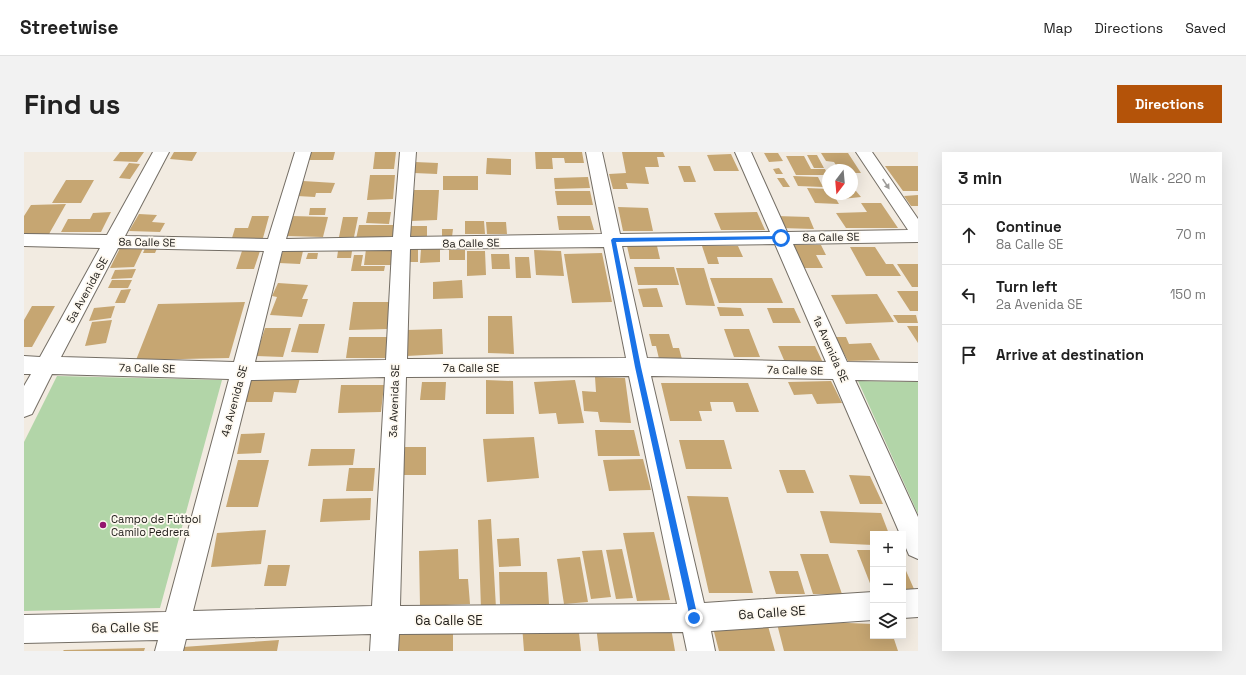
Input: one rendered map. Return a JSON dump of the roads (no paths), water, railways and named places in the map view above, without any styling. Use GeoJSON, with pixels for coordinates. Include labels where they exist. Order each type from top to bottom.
{"type":"FeatureCollection","features":[{"type":"Feature","properties":{"kind":"street","name":"5a Avenida SE"},"geometry":{"type":"LineString","coordinates":[[24,407],[161,152]]}},
{"type":"Feature","properties":{"kind":"street","name":"4a Avenida SE"},"geometry":{"type":"LineString","coordinates":[[172,638],[275,246],[303,152]]}},
{"type":"Feature","properties":{"kind":"street","name":"3a Avenida SE"},"geometry":{"type":"LineString","coordinates":[[384,651],[401,245],[408,152]]}},
{"type":"Feature","properties":{"kind":"street"},"geometry":{"type":"LineString","coordinates":[[594,152],[638,367],[701,651]]}},
{"type":"Feature","properties":{"kind":"street","name":"1a Avenida SE"},"geometry":{"type":"LineString","coordinates":[[743,152],[918,546]]}},
{"type":"Feature","properties":{"kind":"street"},"geometry":{"type":"LineString","coordinates":[[864,152],[918,232]]}},
{"type":"Feature","properties":{"kind":"street","name":"8a Calle SE"},"geometry":{"type":"LineString","coordinates":[[24,240],[275,246],[918,236]]}},
{"type":"Feature","properties":{"kind":"street","name":"7a Calle SE"},"geometry":{"type":"LineString","coordinates":[[24,366],[242,370],[638,367],[918,372]]}},
{"type":"Feature","properties":{"kind":"street"},"geometry":{"type":"LineString","coordinates":[[906,604],[918,603]]}},
{"type":"Feature","properties":{"kind":"street","name":"6a Calle SE"},"geometry":{"type":"LineString","coordinates":[[24,629],[172,638],[385,620],[694,618],[870,606]]}},
{"type":"Feature","properties":{"kind":"place","name":"Campo de Fútbol Camilo Pedrera"},"geometry":{"type":"Point","coordinates":[103,525]}}]}
